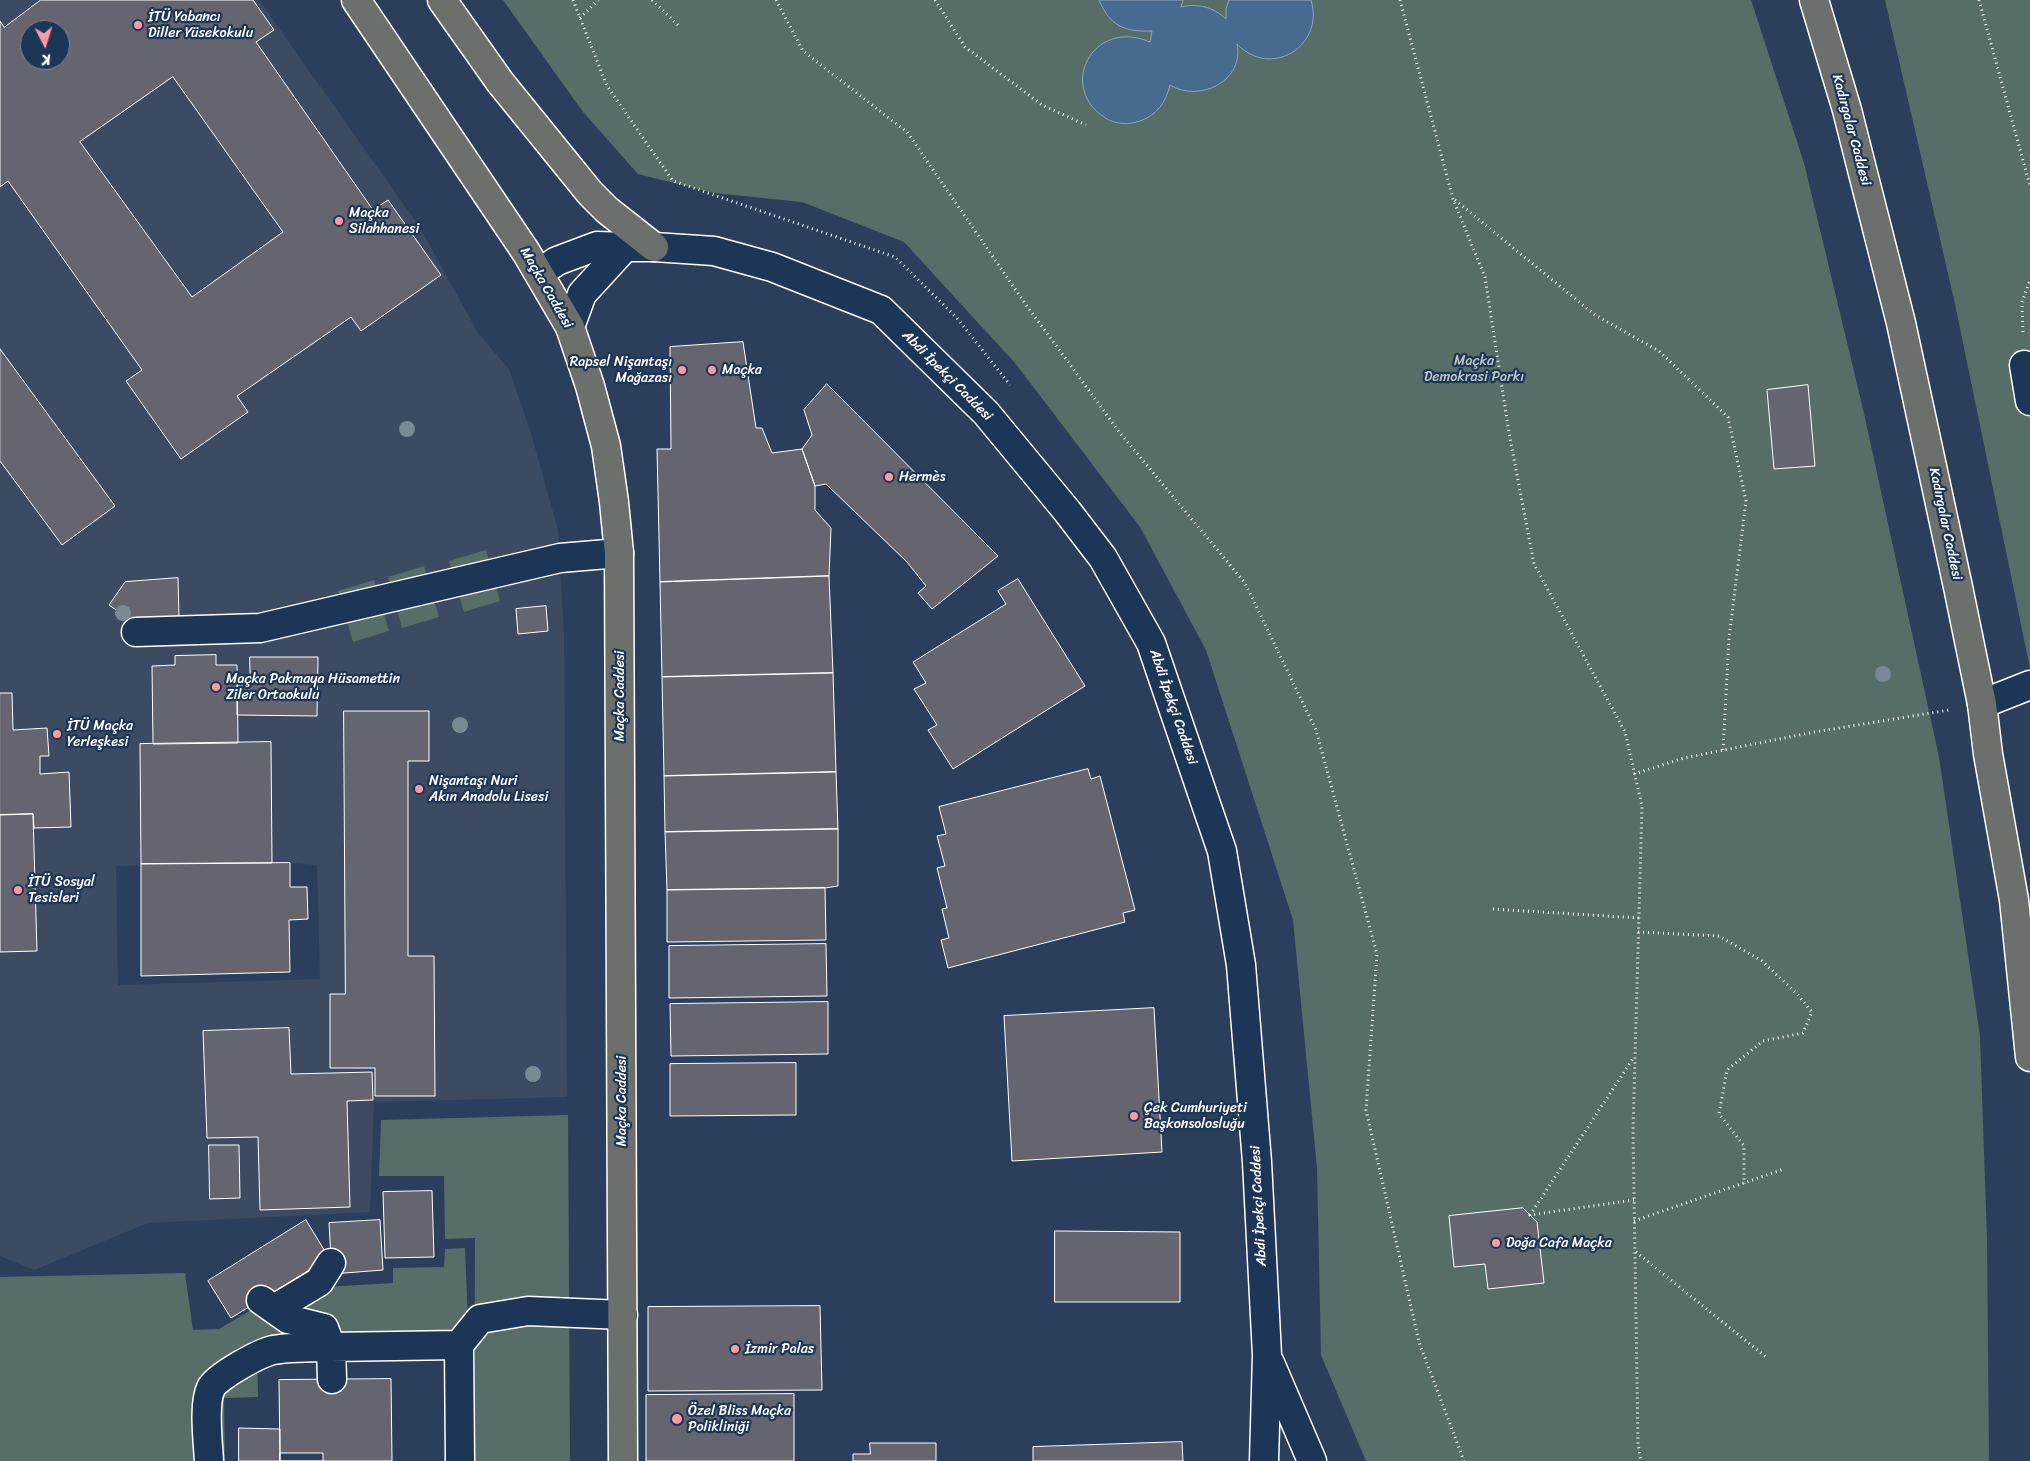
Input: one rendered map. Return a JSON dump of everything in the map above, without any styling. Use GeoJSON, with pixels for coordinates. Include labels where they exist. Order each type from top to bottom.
{"type":"FeatureCollection","features":[{"type":"Feature","properties":{"kind":"main road","name":"Maçka Caddesi"},"geometry":{"type":"LineString","coordinates":[[356,0],[539,273],[570,327],[590,386],[606,446],[619,553],[623,1461]]}},
{"type":"Feature","properties":{"kind":"main road"},"geometry":{"type":"LineString","coordinates":[[442,0],[500,82],[590,193],[607,210],[654,247]]}},
{"type":"Feature","properties":{"kind":"main road","name":"Kadırgalar Caddesi"},"geometry":{"type":"LineString","coordinates":[[1814,0],[1847,110],[1901,323],[1982,704],[1988,754],[2014,900],[2030,1057]]}},
{"type":"Feature","properties":{"kind":"street","name":"Abdi İpekçi Caddesi"},"geometry":{"type":"LineString","coordinates":[[539,273],[557,261],[597,246],[714,251],[772,267],[882,310],[986,413],[1103,558],[1151,643],[1222,851],[1241,965],[1257,1162],[1266,1355],[1264,1461]]}},
{"type":"Feature","properties":{"kind":"street"},"geometry":{"type":"LineString","coordinates":[[570,327],[582,294],[625,247]]}},
{"type":"Feature","properties":{"kind":"street"},"geometry":{"type":"LineString","coordinates":[[2024,365],[2030,402]]}},
{"type":"Feature","properties":{"kind":"street"},"geometry":{"type":"LineString","coordinates":[[136,632],[260,628],[560,558],[619,553]]}},
{"type":"Feature","properties":{"kind":"street"},"geometry":{"type":"LineString","coordinates":[[1982,704],[2030,685]]}},
{"type":"Feature","properties":{"kind":"street"},"geometry":{"type":"LineString","coordinates":[[297,1286],[288,1319],[324,1328],[331,1347],[332,1380]]}},
{"type":"Feature","properties":{"kind":"street"},"geometry":{"type":"LineString","coordinates":[[460,1461],[459,1345],[480,1319],[528,1311],[623,1315]]}},
{"type":"Feature","properties":{"kind":"street"},"geometry":{"type":"LineString","coordinates":[[209,1461],[207,1408],[210,1389],[218,1378],[271,1350],[459,1345]]}},
{"type":"Feature","properties":{"kind":"street"},"geometry":{"type":"LineString","coordinates":[[1266,1355],[1312,1461]]}},
{"type":"Feature","properties":{"kind":"path"},"geometry":{"type":"LineString","coordinates":[[580,18],[598,0]]}},
{"type":"Feature","properties":{"kind":"path"},"geometry":{"type":"LineString","coordinates":[[652,0],[680,27]]}},
{"type":"Feature","properties":{"kind":"path"},"geometry":{"type":"LineString","coordinates":[[935,0],[965,47],[1042,106],[1086,125]]}},
{"type":"Feature","properties":{"kind":"path"},"geometry":{"type":"LineString","coordinates":[[1400,0],[1453,199],[1485,277],[1509,433],[1534,564],[1625,732],[1642,806],[1633,1130],[1638,1444],[1641,1461]]}},
{"type":"Feature","properties":{"kind":"path"},"geometry":{"type":"LineString","coordinates":[[1979,0],[2030,186]]}},
{"type":"Feature","properties":{"kind":"path"},"geometry":{"type":"LineString","coordinates":[[1453,199],[1595,315],[1659,351],[1728,417],[1746,501],[1729,638],[1723,751]]}},
{"type":"Feature","properties":{"kind":"path"},"geometry":{"type":"LineString","coordinates":[[2022,302],[2030,280]]}},
{"type":"Feature","properties":{"kind":"path"},"geometry":{"type":"LineString","coordinates":[[1634,774],[1684,758],[1809,733],[1982,704]]}},
{"type":"Feature","properties":{"kind":"path"},"geometry":{"type":"LineString","coordinates":[[1493,909],[1639,918]]}},
{"type":"Feature","properties":{"kind":"path"},"geometry":{"type":"LineString","coordinates":[[1638,932],[1720,936],[1762,961],[1796,993],[1812,1012],[1803,1033],[1763,1041],[1727,1070],[1719,1114],[1744,1146],[1744,1184]]}},
{"type":"Feature","properties":{"kind":"path"},"geometry":{"type":"LineString","coordinates":[[1634,1057],[1530,1215],[1634,1200]]}},
{"type":"Feature","properties":{"kind":"path"},"geometry":{"type":"LineString","coordinates":[[1634,1221],[1784,1169]]}},
{"type":"Feature","properties":{"kind":"path"},"geometry":{"type":"LineString","coordinates":[[1635,1252],[1766,1357]]}},
{"type":"Feature","properties":{"kind":"shaded area","name":"İTÜ Maçka Yerleşkesi"},"geometry":{"type":"Polygon","coordinates":[[[0,0],[259,0],[419,226],[478,333],[509,369],[531,433],[558,530],[564,632],[567,1097],[374,1102],[370,1212],[148,1223],[34,1270],[0,1256],[0,0]],[[290,863],[116,866],[118,985],[320,979],[317,865],[290,863]]]}},
{"type":"Feature","properties":{"kind":"shaded area"},"geometry":{"type":"Polygon","coordinates":[[[1099,0],[1183,0],[1181,7],[1193,5],[1205,7],[1226,19],[1226,9],[1229,0],[1311,0],[1313,17],[1310,32],[1302,44],[1292,53],[1279,58],[1264,59],[1250,54],[1237,44],[1238,57],[1234,69],[1227,78],[1217,85],[1206,90],[1194,91],[1182,90],[1170,85],[1166,97],[1156,111],[1136,122],[1123,123],[1107,119],[1092,106],[1084,91],[1083,75],[1088,60],[1097,47],[1112,39],[1129,37],[1150,42],[1152,31],[1127,29],[1120,26],[1108,16],[1099,0]]]}},
{"type":"Feature","properties":{"kind":"green space","name":"Maçka Demokrasi Parkı"},"geometry":{"type":"Polygon","coordinates":[[[503,0],[1751,0],[1804,163],[1863,409],[1939,757],[1980,1036],[1987,1239],[1989,1461],[1366,1461],[1321,1355],[1317,1168],[1293,920],[1206,650],[1140,527],[1015,363],[904,242],[802,202],[714,193],[638,174],[583,112],[503,0]]]}},
{"type":"Feature","properties":{"kind":"green space"},"geometry":{"type":"Polygon","coordinates":[[[1885,0],[2030,0],[2030,668],[1955,304],[1885,0]]]}},
{"type":"Feature","properties":{"kind":"green space"},"geometry":{"type":"Polygon","coordinates":[[[486,550],[500,601],[464,612],[449,561],[486,550]]]}},
{"type":"Feature","properties":{"kind":"green space"},"geometry":{"type":"Polygon","coordinates":[[[424,566],[439,617],[402,628],[388,577],[424,566]]]}},
{"type":"Feature","properties":{"kind":"green space"},"geometry":{"type":"Polygon","coordinates":[[[374,580],[389,631],[353,642],[338,591],[374,580]]]}},
{"type":"Feature","properties":{"kind":"green space"},"geometry":{"type":"Polygon","coordinates":[[[568,1115],[570,1461],[474,1461],[475,1238],[445,1239],[444,1176],[379,1176],[381,1120],[568,1115]]]}},
{"type":"Feature","properties":{"kind":"green space"},"geometry":{"type":"Polygon","coordinates":[[[465,1248],[468,1324],[453,1340],[257,1345],[258,1397],[224,1398],[225,1461],[0,1461],[0,1277],[185,1273],[193,1330],[219,1329],[324,1267],[325,1287],[393,1283],[393,1268],[444,1267],[445,1249],[465,1248]]]}},
{"type":"Feature","properties":{"kind":"building","name":"Maçka Silahhanesi"},"geometry":{"type":"Polygon","coordinates":[[[41,0],[253,0],[274,30],[256,42],[373,210],[388,200],[441,275],[361,331],[351,317],[237,396],[248,412],[181,459],[126,381],[142,370],[8,181],[0,187],[0,21],[4,27],[41,0]],[[173,77],[80,142],[192,297],[283,232],[173,77]]]}},
{"type":"Feature","properties":{"kind":"building"},"geometry":{"type":"Polygon","coordinates":[[[743,342],[756,428],[762,428],[772,453],[802,449],[815,486],[815,510],[831,528],[829,576],[660,582],[657,449],[671,449],[670,347],[743,342]]]}},
{"type":"Feature","properties":{"kind":"building"},"geometry":{"type":"Polygon","coordinates":[[[0,349],[115,506],[62,545],[0,461],[0,349]]]}},
{"type":"Feature","properties":{"kind":"building"},"geometry":{"type":"Polygon","coordinates":[[[827,384],[998,556],[932,609],[918,593],[926,586],[907,562],[826,484],[815,486],[802,449],[812,435],[804,410],[827,384]]]}},
{"type":"Feature","properties":{"kind":"building"},"geometry":{"type":"Polygon","coordinates":[[[1808,385],[1815,466],[1774,469],[1767,390],[1808,385]]]}},
{"type":"Feature","properties":{"kind":"building"},"geometry":{"type":"Polygon","coordinates":[[[829,576],[833,673],[662,677],[660,582],[829,576]]]}},
{"type":"Feature","properties":{"kind":"building"},"geometry":{"type":"Polygon","coordinates":[[[178,578],[179,617],[132,621],[109,605],[125,582],[178,578]]]}},
{"type":"Feature","properties":{"kind":"building"},"geometry":{"type":"Polygon","coordinates":[[[1018,579],[1085,686],[953,769],[928,730],[937,725],[914,689],[926,683],[913,662],[1006,604],[998,591],[1018,579]]]}},
{"type":"Feature","properties":{"kind":"building"},"geometry":{"type":"Polygon","coordinates":[[[546,606],[548,631],[518,634],[516,609],[546,606]]]}},
{"type":"Feature","properties":{"kind":"building"},"geometry":{"type":"Polygon","coordinates":[[[216,655],[216,665],[237,665],[238,743],[153,744],[152,666],[175,665],[175,656],[216,655]]]}},
{"type":"Feature","properties":{"kind":"building"},"geometry":{"type":"Polygon","coordinates":[[[250,657],[318,657],[317,716],[237,715],[237,685],[250,685],[250,657]]]}},
{"type":"Feature","properties":{"kind":"building"},"geometry":{"type":"Polygon","coordinates":[[[833,673],[836,772],[664,776],[662,677],[833,673]]]}},
{"type":"Feature","properties":{"kind":"building"},"geometry":{"type":"Polygon","coordinates":[[[0,693],[12,693],[13,730],[47,728],[49,756],[40,756],[40,774],[69,772],[71,827],[34,828],[33,814],[0,815],[0,693]]]}},
{"type":"Feature","properties":{"kind":"building"},"geometry":{"type":"Polygon","coordinates":[[[344,711],[429,711],[429,761],[408,761],[408,956],[434,956],[435,1096],[375,1096],[375,1068],[330,1068],[330,994],[345,994],[344,711]]]}},
{"type":"Feature","properties":{"kind":"building"},"geometry":{"type":"Polygon","coordinates":[[[271,742],[272,863],[141,864],[140,744],[271,742]]]}},
{"type":"Feature","properties":{"kind":"building"},"geometry":{"type":"Polygon","coordinates":[[[1088,769],[1091,779],[1100,776],[1135,910],[1123,913],[1125,922],[948,968],[941,940],[949,938],[942,909],[947,908],[937,868],[945,866],[937,836],[946,834],[939,807],[1088,769]]]}},
{"type":"Feature","properties":{"kind":"building"},"geometry":{"type":"Polygon","coordinates":[[[836,772],[838,829],[665,832],[664,776],[836,772]]]}},
{"type":"Feature","properties":{"kind":"building","name":"İTÜ Sosyal Tesisleri"},"geometry":{"type":"Polygon","coordinates":[[[33,814],[37,951],[0,952],[0,815],[33,814]]]}},
{"type":"Feature","properties":{"kind":"building"},"geometry":{"type":"Polygon","coordinates":[[[838,829],[838,886],[825,888],[667,890],[665,832],[838,829]]]}},
{"type":"Feature","properties":{"kind":"building"},"geometry":{"type":"Polygon","coordinates":[[[290,863],[290,887],[307,887],[308,919],[289,920],[290,972],[141,976],[141,864],[290,863]]]}},
{"type":"Feature","properties":{"kind":"building"},"geometry":{"type":"Polygon","coordinates":[[[825,888],[826,940],[667,942],[667,890],[825,888]]]}},
{"type":"Feature","properties":{"kind":"building"},"geometry":{"type":"Polygon","coordinates":[[[826,944],[827,996],[669,998],[669,946],[826,944]]]}},
{"type":"Feature","properties":{"kind":"building"},"geometry":{"type":"Polygon","coordinates":[[[828,1002],[828,1054],[671,1056],[670,1004],[828,1002]]]}},
{"type":"Feature","properties":{"kind":"building"},"geometry":{"type":"Polygon","coordinates":[[[1154,1008],[1162,1152],[1012,1161],[1004,1016],[1154,1008]]]}},
{"type":"Feature","properties":{"kind":"building"},"geometry":{"type":"Polygon","coordinates":[[[289,1028],[291,1074],[372,1072],[373,1100],[347,1101],[350,1207],[260,1210],[258,1137],[207,1138],[203,1031],[289,1028]]]}},
{"type":"Feature","properties":{"kind":"building"},"geometry":{"type":"Polygon","coordinates":[[[796,1063],[796,1115],[670,1116],[670,1064],[796,1063]]]}},
{"type":"Feature","properties":{"kind":"building"},"geometry":{"type":"Polygon","coordinates":[[[209,1145],[239,1145],[240,1198],[210,1199],[209,1145]]]}},
{"type":"Feature","properties":{"kind":"building"},"geometry":{"type":"Polygon","coordinates":[[[432,1191],[434,1257],[385,1258],[383,1192],[432,1191]]]}},
{"type":"Feature","properties":{"kind":"building","name":"Doğa Cafa Maçka"},"geometry":{"type":"Polygon","coordinates":[[[1523,1208],[1537,1222],[1544,1283],[1488,1289],[1485,1264],[1454,1267],[1449,1216],[1523,1208]]]}},
{"type":"Feature","properties":{"kind":"building"},"geometry":{"type":"Polygon","coordinates":[[[306,1220],[329,1258],[231,1318],[208,1281],[306,1220]]]}},
{"type":"Feature","properties":{"kind":"building"},"geometry":{"type":"Polygon","coordinates":[[[380,1220],[383,1270],[332,1274],[329,1223],[380,1220]]]}},
{"type":"Feature","properties":{"kind":"building"},"geometry":{"type":"Polygon","coordinates":[[[1055,1231],[1180,1232],[1180,1302],[1055,1302],[1055,1231]]]}},
{"type":"Feature","properties":{"kind":"building","name":"İzmir Palas"},"geometry":{"type":"Polygon","coordinates":[[[820,1306],[822,1390],[648,1391],[648,1307],[820,1306]]]}},
{"type":"Feature","properties":{"kind":"building"},"geometry":{"type":"Polygon","coordinates":[[[391,1379],[392,1461],[280,1461],[279,1380],[391,1379]]]}},
{"type":"Feature","properties":{"kind":"building"},"geometry":{"type":"Polygon","coordinates":[[[794,1394],[794,1461],[646,1461],[646,1395],[794,1394]]]}},
{"type":"Feature","properties":{"kind":"building"},"geometry":{"type":"Polygon","coordinates":[[[239,1428],[280,1429],[280,1461],[239,1461],[239,1428]]]}},
{"type":"Feature","properties":{"kind":"building"},"geometry":{"type":"Polygon","coordinates":[[[1182,1442],[1183,1461],[1033,1461],[1033,1447],[1182,1442]]]}},
{"type":"Feature","properties":{"kind":"building"},"geometry":{"type":"Polygon","coordinates":[[[870,1443],[936,1443],[936,1461],[853,1461],[853,1454],[870,1454],[870,1443]]]}},
{"type":"Feature","properties":{"kind":"building"},"geometry":{"type":"Polygon","coordinates":[[[280,1453],[323,1453],[323,1461],[280,1461],[280,1453]]]}},
{"type":"Feature","properties":{"kind":"place","name":"İTÜ Yabancı Diller Yüsekokulu"},"geometry":{"type":"Point","coordinates":[138,25]}},
{"type":"Feature","properties":{"kind":"place","name":"Maçka Silahhanesi"},"geometry":{"type":"Point","coordinates":[339,221]}},
{"type":"Feature","properties":{"kind":"place","name":"Rapsel Nişantaşı Mağazası"},"geometry":{"type":"Point","coordinates":[682,370]}},
{"type":"Feature","properties":{"kind":"place","name":"Maçka"},"geometry":{"type":"Point","coordinates":[712,370]}},
{"type":"Feature","properties":{"kind":"place","name":"Hermès"},"geometry":{"type":"Point","coordinates":[889,477]}},
{"type":"Feature","properties":{"kind":"place","name":"Maçka Pakmaya Hüsamettin Ziler Ortaokulu"},"geometry":{"type":"Point","coordinates":[216,687]}},
{"type":"Feature","properties":{"kind":"place","name":"İTÜ Maçka Yerleşkesi"},"geometry":{"type":"Point","coordinates":[57,734]}},
{"type":"Feature","properties":{"kind":"place","name":"Nişantaşı Nuri Akın Anadolu Lisesi"},"geometry":{"type":"Point","coordinates":[419,789]}},
{"type":"Feature","properties":{"kind":"place","name":"İTÜ Sosyal Tesisleri"},"geometry":{"type":"Point","coordinates":[18,890]}},
{"type":"Feature","properties":{"kind":"place","name":"Çek Cumhuriyeti Başkonsolosluğu"},"geometry":{"type":"Point","coordinates":[1134,1116]}},
{"type":"Feature","properties":{"kind":"place","name":"Doğa Cafa Maçka"},"geometry":{"type":"Point","coordinates":[1496,1243]}},
{"type":"Feature","properties":{"kind":"place","name":"İzmir Palas"},"geometry":{"type":"Point","coordinates":[735,1349]}},
{"type":"Feature","properties":{"kind":"place","name":"Özel Bliss Maçka Polikliniği"},"geometry":{"type":"Point","coordinates":[677,1419]}}]}
